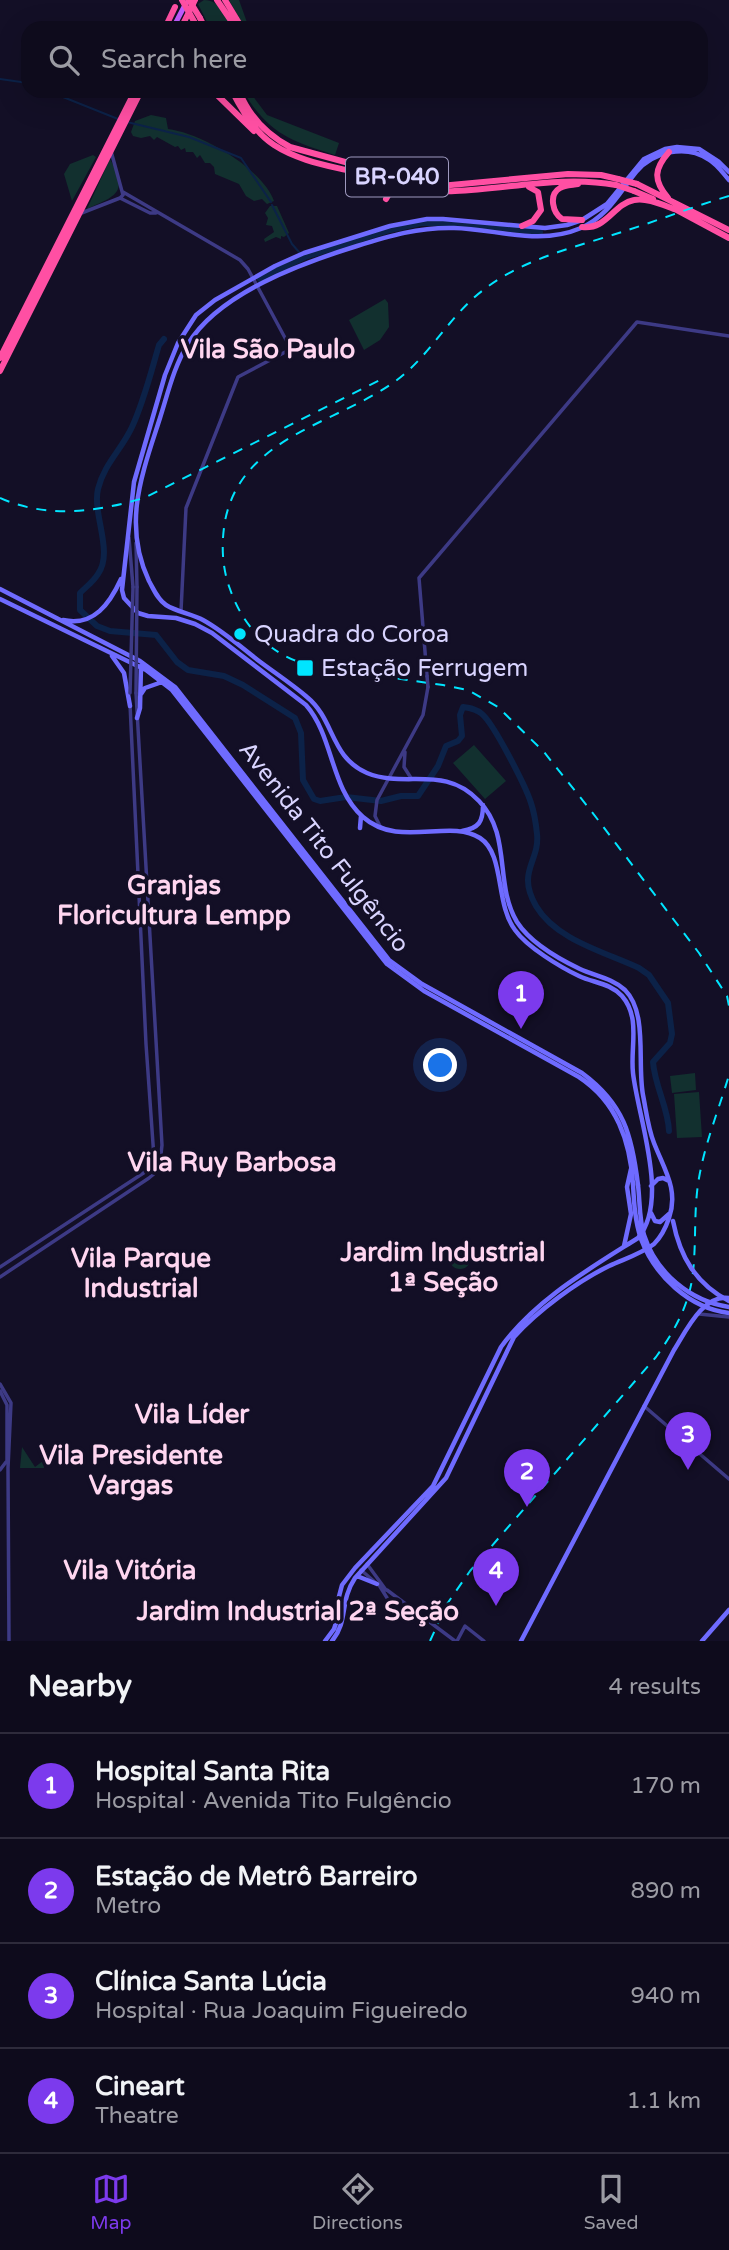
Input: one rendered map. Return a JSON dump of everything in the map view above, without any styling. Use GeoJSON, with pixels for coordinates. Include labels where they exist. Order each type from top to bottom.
{"type":"FeatureCollection","features":[{"type":"Feature","properties":{"kind":"highway"},"geometry":{"type":"LineString","coordinates":[[188,0],[199,21]]}},
{"type":"Feature","properties":{"kind":"highway"},"geometry":{"type":"LineString","coordinates":[[184,21],[195,0]]}},
{"type":"Feature","properties":{"kind":"highway"},"geometry":{"type":"LineString","coordinates":[[218,0],[232,21]]}},
{"type":"Feature","properties":{"kind":"highway"},"geometry":{"type":"LineString","coordinates":[[225,0],[238,21]]}},
{"type":"Feature","properties":{"kind":"highway"},"geometry":{"type":"LineString","coordinates":[[168,21],[178,2],[198,21]]}},
{"type":"Feature","properties":{"kind":"highway"},"geometry":{"type":"LineString","coordinates":[[1,367],[132,98]]}},
{"type":"Feature","properties":{"kind":"highway"},"geometry":{"type":"LineString","coordinates":[[126,114],[136,98]]}},
{"type":"Feature","properties":{"kind":"highway"},"geometry":{"type":"LineString","coordinates":[[220,98],[253,131],[271,144]]}},
{"type":"Feature","properties":{"kind":"highway","name":"BR-040"},"geometry":{"type":"LineString","coordinates":[[236,98],[247,117],[271,144],[283,151],[311,162],[421,190],[440,192],[593,181],[617,182]]}},
{"type":"Feature","properties":{"kind":"highway","name":"BR-040"},"geometry":{"type":"LineString","coordinates":[[242,98],[261,125],[275,139],[290,147],[415,181],[440,186],[568,174],[601,176],[670,199],[729,230]]}},
{"type":"Feature","properties":{"kind":"highway"},"geometry":{"type":"LineString","coordinates":[[1,367],[111,150],[122,122]]}},
{"type":"Feature","properties":{"kind":"highway"},"geometry":{"type":"LineString","coordinates":[[669,152],[657,168],[656,175],[658,184],[670,199]]}},
{"type":"Feature","properties":{"kind":"highway"},"geometry":{"type":"LineString","coordinates":[[379,179],[391,190],[386,199]]}},
{"type":"Feature","properties":{"kind":"highway"},"geometry":{"type":"LineString","coordinates":[[593,181],[561,188],[554,196],[554,208],[558,216],[592,228],[635,199],[677,210]]}},
{"type":"Feature","properties":{"kind":"highway"},"geometry":{"type":"LineString","coordinates":[[513,186],[533,187],[540,196],[540,213],[533,221],[522,226]]}},
{"type":"Feature","properties":{"kind":"highway","name":"BR-040"},"geometry":{"type":"LineString","coordinates":[[636,188],[729,238]]}},
{"type":"Feature","properties":{"kind":"main road"},"geometry":{"type":"LineString","coordinates":[[177,21],[188,0]]}},
{"type":"Feature","properties":{"kind":"main road"},"geometry":{"type":"LineString","coordinates":[[325,1641],[334,1629],[338,1617],[337,1604],[342,1585],[433,1486],[509,1335],[543,1302],[638,1238],[646,1228],[651,1186],[648,1154],[632,1070],[634,1020],[629,1006],[612,988],[575,974],[513,929],[505,913],[496,860],[484,840],[472,834],[454,832],[409,834],[370,823],[359,813],[341,785],[316,717],[306,705],[212,633],[176,618],[138,613],[124,598],[123,575],[134,482],[166,372],[176,348],[196,315],[215,300],[253,278],[304,253],[390,226],[428,224],[557,227],[582,224],[607,204],[644,159],[665,149],[699,149],[729,172]]}},
{"type":"Feature","properties":{"kind":"main road"},"geometry":{"type":"LineString","coordinates":[[729,180],[715,164],[699,154],[669,152],[644,165],[612,205],[582,224],[546,237],[428,224],[334,253],[287,272],[224,305],[207,319],[191,339],[178,363],[139,487],[136,542],[146,575],[165,605],[215,628],[307,697],[326,722],[335,744],[353,765],[373,775],[442,780],[466,790],[483,805],[496,827],[506,891],[518,924],[535,940],[570,964],[620,985],[635,1003],[639,1017],[639,1069],[643,1096],[653,1142],[672,1185],[671,1213],[679,1248],[693,1272],[710,1290],[729,1299]]}},
{"type":"Feature","properties":{"kind":"main road"},"geometry":{"type":"LineString","coordinates":[[176,348],[178,363]]}},
{"type":"Feature","properties":{"kind":"main road"},"geometry":{"type":"LineString","coordinates":[[166,372],[178,363]]}},
{"type":"Feature","properties":{"kind":"main road"},"geometry":{"type":"LineString","coordinates":[[0,589],[54,617],[77,622],[100,612],[123,575]]}},
{"type":"Feature","properties":{"kind":"main road","name":"Avenida Tito Fulgêncio"},"geometry":{"type":"LineString","coordinates":[[0,599],[108,653],[141,664],[163,682],[180,699],[387,964],[432,996],[586,1081],[601,1095],[620,1122],[627,1138],[636,1185]]}},
{"type":"Feature","properties":{"kind":"main road","name":"Avenida Tito Fulgêncio"},"geometry":{"type":"LineString","coordinates":[[54,617],[163,677],[184,697],[389,960],[422,984],[582,1073],[604,1092],[615,1105],[631,1138],[636,1185]]}},
{"type":"Feature","properties":{"kind":"main road"},"geometry":{"type":"LineString","coordinates":[[108,653],[124,673],[130,706]]}},
{"type":"Feature","properties":{"kind":"main road"},"geometry":{"type":"LineString","coordinates":[[137,718],[141,664]]}},
{"type":"Feature","properties":{"kind":"main road"},"geometry":{"type":"LineString","coordinates":[[138,694],[145,688],[163,682]]}},
{"type":"Feature","properties":{"kind":"main road"},"geometry":{"type":"LineString","coordinates":[[454,832],[477,827],[483,816],[483,805]]}},
{"type":"Feature","properties":{"kind":"main road"},"geometry":{"type":"LineString","coordinates":[[359,813],[360,828]]}},
{"type":"Feature","properties":{"kind":"main road"},"geometry":{"type":"LineString","coordinates":[[623,1248],[631,1213],[627,1187],[632,1165]]}},
{"type":"Feature","properties":{"kind":"main road"},"geometry":{"type":"LineString","coordinates":[[651,1186],[663,1178],[672,1185]]}},
{"type":"Feature","properties":{"kind":"main road"},"geometry":{"type":"LineString","coordinates":[[636,1185],[645,1235],[663,1268],[690,1294],[729,1307]]}},
{"type":"Feature","properties":{"kind":"main road"},"geometry":{"type":"LineString","coordinates":[[636,1185],[635,1219],[641,1239],[659,1271],[688,1298],[729,1315]]}},
{"type":"Feature","properties":{"kind":"main road"},"geometry":{"type":"LineString","coordinates":[[650,1212],[655,1221],[660,1222],[671,1213]]}},
{"type":"Feature","properties":{"kind":"main road"},"geometry":{"type":"LineString","coordinates":[[332,1641],[341,1631],[345,1597],[357,1576],[446,1478],[514,1336],[542,1308],[600,1271],[653,1245],[660,1237],[671,1213]]}},
{"type":"Feature","properties":{"kind":"main road"},"geometry":{"type":"LineString","coordinates":[[521,1641],[674,1350],[713,1299],[729,1299]]}},
{"type":"Feature","properties":{"kind":"main road"},"geometry":{"type":"LineString","coordinates":[[362,1570],[369,1554]]}},
{"type":"Feature","properties":{"kind":"main road"},"geometry":{"type":"LineString","coordinates":[[357,1576],[378,1585]]}},
{"type":"Feature","properties":{"kind":"main road"},"geometry":{"type":"LineString","coordinates":[[702,1641],[729,1610]]}},
{"type":"Feature","properties":{"kind":"street"},"geometry":{"type":"LineString","coordinates":[[77,215],[120,198],[123,192],[111,150]]}},
{"type":"Feature","properties":{"kind":"street"},"geometry":{"type":"LineString","coordinates":[[123,192],[153,207],[156,213]]}},
{"type":"Feature","properties":{"kind":"street"},"geometry":{"type":"LineString","coordinates":[[120,198],[150,213],[156,213],[240,260],[253,278],[292,349],[238,377],[186,508],[181,611]]}},
{"type":"Feature","properties":{"kind":"street"},"geometry":{"type":"LineString","coordinates":[[370,823],[375,815],[377,800],[423,715],[428,687],[419,578],[637,321],[729,337]]}},
{"type":"Feature","properties":{"kind":"street"},"geometry":{"type":"LineString","coordinates":[[129,525],[135,587],[138,694]]}},
{"type":"Feature","properties":{"kind":"street"},"geometry":{"type":"LineString","coordinates":[[0,1267],[149,1169],[154,1158],[130,706],[136,542]]}},
{"type":"Feature","properties":{"kind":"street"},"geometry":{"type":"LineString","coordinates":[[0,1276],[156,1173],[160,1163],[162,1143],[137,718]]}},
{"type":"Feature","properties":{"kind":"street"},"geometry":{"type":"LineString","coordinates":[[405,750],[404,766],[411,778]]}},
{"type":"Feature","properties":{"kind":"street"},"geometry":{"type":"LineString","coordinates":[[375,815],[381,828]]}},
{"type":"Feature","properties":{"kind":"street"},"geometry":{"type":"LineString","coordinates":[[145,985],[153,984]]}},
{"type":"Feature","properties":{"kind":"street"},"geometry":{"type":"LineString","coordinates":[[153,1139],[162,1143]]}},
{"type":"Feature","properties":{"kind":"street"},"geometry":{"type":"LineString","coordinates":[[149,1169],[156,1173]]}},
{"type":"Feature","properties":{"kind":"street"},"geometry":{"type":"LineString","coordinates":[[699,1314],[729,1315]]}},
{"type":"Feature","properties":{"kind":"street"},"geometry":{"type":"LineString","coordinates":[[0,1384],[10,1399],[9,1641]]}},
{"type":"Feature","properties":{"kind":"street"},"geometry":{"type":"LineString","coordinates":[[0,1391],[9,1406],[11,1419],[8,1459],[0,1471]]}},
{"type":"Feature","properties":{"kind":"street"},"geometry":{"type":"LineString","coordinates":[[644,1406],[729,1479]]}},
{"type":"Feature","properties":{"kind":"street"},"geometry":{"type":"LineString","coordinates":[[11,1419],[18,1416]]}},
{"type":"Feature","properties":{"kind":"street"},"geometry":{"type":"LineString","coordinates":[[367,1564],[386,1590]]}},
{"type":"Feature","properties":{"kind":"street"},"geometry":{"type":"LineString","coordinates":[[362,1570],[378,1585],[456,1641],[465,1626],[484,1641]]}},
{"type":"Feature","properties":{"kind":"street"},"geometry":{"type":"LineString","coordinates":[[378,1585],[389,1601],[388,1606]]}},
{"type":"Feature","properties":{"kind":"green space"},"geometry":{"type":"Polygon","coordinates":[[[204,0],[214,3],[229,21],[206,21],[198,4],[204,0]]]}},
{"type":"Feature","properties":{"kind":"green space"},"geometry":{"type":"Polygon","coordinates":[[[229,0],[239,0],[246,21],[241,21],[229,0]]]}},
{"type":"Feature","properties":{"kind":"green space"},"geometry":{"type":"Polygon","coordinates":[[[248,98],[254,98],[267,115],[339,143],[335,155],[282,134],[248,98]]]}},
{"type":"Feature","properties":{"kind":"green space"},"geometry":{"type":"Polygon","coordinates":[[[151,115],[166,118],[168,129],[197,137],[229,154],[257,176],[274,201],[267,204],[262,199],[254,201],[246,196],[239,184],[215,174],[210,163],[205,163],[200,155],[197,158],[193,152],[186,152],[185,148],[181,150],[157,137],[154,140],[150,136],[133,136],[131,132],[135,121],[151,115]]]}},
{"type":"Feature","properties":{"kind":"green space"},"geometry":{"type":"Polygon","coordinates":[[[93,155],[96,157],[72,201],[64,174],[70,164],[93,155]]]}},
{"type":"Feature","properties":{"kind":"green space"},"geometry":{"type":"Polygon","coordinates":[[[110,159],[116,170],[119,186],[112,196],[87,209],[110,159]]]}},
{"type":"Feature","properties":{"kind":"green space"},"geometry":{"type":"Polygon","coordinates":[[[270,206],[277,206],[289,233],[281,236],[281,239],[276,237],[265,242],[264,239],[274,232],[272,226],[266,225],[268,218],[265,213],[270,206]]]}},
{"type":"Feature","properties":{"kind":"green space"},"geometry":{"type":"Polygon","coordinates":[[[385,299],[388,303],[389,327],[380,340],[364,350],[349,320],[385,299]]]}},
{"type":"Feature","properties":{"kind":"green space"},"geometry":{"type":"Polygon","coordinates":[[[474,745],[506,781],[485,799],[453,763],[474,745]]]}},
{"type":"Feature","properties":{"kind":"green space"},"geometry":{"type":"Polygon","coordinates":[[[695,1073],[696,1090],[672,1093],[670,1076],[695,1073]]]}},
{"type":"Feature","properties":{"kind":"green space"},"geometry":{"type":"Polygon","coordinates":[[[699,1092],[702,1137],[677,1138],[674,1094],[699,1092]]]}},
{"type":"Feature","properties":{"kind":"green space"},"geometry":{"type":"Polygon","coordinates":[[[460,1247],[468,1250],[471,1258],[468,1266],[460,1269],[452,1266],[449,1258],[452,1250],[460,1247]]]}},
{"type":"Feature","properties":{"kind":"green space"},"geometry":{"type":"Polygon","coordinates":[[[22,1447],[35,1467],[43,1461],[44,1468],[20,1468],[22,1447]]]}},
{"type":"Feature","properties":{"kind":"waterway"},"geometry":{"type":"LineString","coordinates":[[0,79],[21,82]]}},
{"type":"Feature","properties":{"kind":"waterway"},"geometry":{"type":"LineString","coordinates":[[66,98],[118,119]]}},
{"type":"Feature","properties":{"kind":"waterway"},"geometry":{"type":"LineString","coordinates":[[127,122],[189,137],[241,158],[271,202]]}},
{"type":"Feature","properties":{"kind":"waterway"},"geometry":{"type":"LineString","coordinates":[[272,205],[299,252]]}},
{"type":"Feature","properties":{"kind":"waterway"},"geometry":{"type":"LineString","coordinates":[[260,279],[305,257],[421,223],[455,223],[540,232]]}},
{"type":"Feature","properties":{"kind":"waterway"},"geometry":{"type":"LineString","coordinates":[[164,339],[159,345],[132,427],[104,472],[98,489],[104,555],[98,574],[80,593],[80,610],[97,626],[110,631],[156,635],[177,662],[188,670],[224,676],[295,718],[301,733],[303,780],[314,799],[320,801],[346,797],[381,801],[401,796],[418,796],[438,766],[446,746],[458,741],[462,736],[460,715],[463,707],[482,714],[509,756],[532,807],[537,844],[528,884],[536,906],[545,918],[568,936],[649,975],[668,1003],[672,1034],[670,1043],[653,1062],[669,1131]]}},
{"type":"Feature","properties":{"kind":"railway"},"geometry":{"type":"LineString","coordinates":[[729,196],[552,254],[515,270],[482,291],[458,314],[415,364],[390,385],[268,452],[249,471],[234,493],[225,521],[223,547],[227,581],[243,617],[262,640],[287,657],[316,667],[468,690],[498,707],[544,752],[592,812],[699,953],[727,996],[729,1006]]}},
{"type":"Feature","properties":{"kind":"railway"},"geometry":{"type":"LineString","coordinates":[[0,498],[18,505],[54,511],[90,510],[144,498],[384,378]]}},
{"type":"Feature","properties":{"kind":"railway"},"geometry":{"type":"LineString","coordinates":[[430,1641],[447,1604],[470,1571],[656,1357],[679,1320],[692,1280],[699,1178],[708,1139],[729,1075]]}},
{"type":"Feature","properties":{"kind":"place","name":"Quadra do Coroa"},"geometry":{"type":"Point","coordinates":[240,634]}},
{"type":"Feature","properties":{"kind":"place","name":"Estação Ferrugem"},"geometry":{"type":"Point","coordinates":[305,668]}},
{"type":"Feature","properties":{"kind":"place","name":"Hospital Santa Rita"},"geometry":{"type":"Point","coordinates":[521,1029]}},
{"type":"Feature","properties":{"kind":"place","name":"Clínica Santa Lúcia"},"geometry":{"type":"Point","coordinates":[688,1470]}},
{"type":"Feature","properties":{"kind":"place","name":"Estação de Metrô Barreiro"},"geometry":{"type":"Point","coordinates":[527,1507]}},
{"type":"Feature","properties":{"kind":"place","name":"Cineart"},"geometry":{"type":"Point","coordinates":[496,1606]}},
{"type":"Feature","properties":{"kind":"district","name":"Vila São Paulo"},"geometry":{"type":"Point","coordinates":[268,349]}},
{"type":"Feature","properties":{"kind":"district","name":"Granjas Floricultura Lempp"},"geometry":{"type":"Point","coordinates":[174,900]}},
{"type":"Feature","properties":{"kind":"district","name":"Vila Ruy Barbosa"},"geometry":{"type":"Point","coordinates":[232,1162]}},
{"type":"Feature","properties":{"kind":"district","name":"Jardim Industrial 1ª Seção"},"geometry":{"type":"Point","coordinates":[443,1267]}},
{"type":"Feature","properties":{"kind":"district","name":"Vila Parque Industrial"},"geometry":{"type":"Point","coordinates":[141,1273]}},
{"type":"Feature","properties":{"kind":"district","name":"Vila Líder"},"geometry":{"type":"Point","coordinates":[192,1414]}},
{"type":"Feature","properties":{"kind":"district","name":"Vila Presidente Vargas"},"geometry":{"type":"Point","coordinates":[131,1470]}},
{"type":"Feature","properties":{"kind":"district","name":"Vila Vitória"},"geometry":{"type":"Point","coordinates":[130,1570]}},
{"type":"Feature","properties":{"kind":"district","name":"Jardim Industrial 2ª Seção"},"geometry":{"type":"Point","coordinates":[298,1611]}}]}
